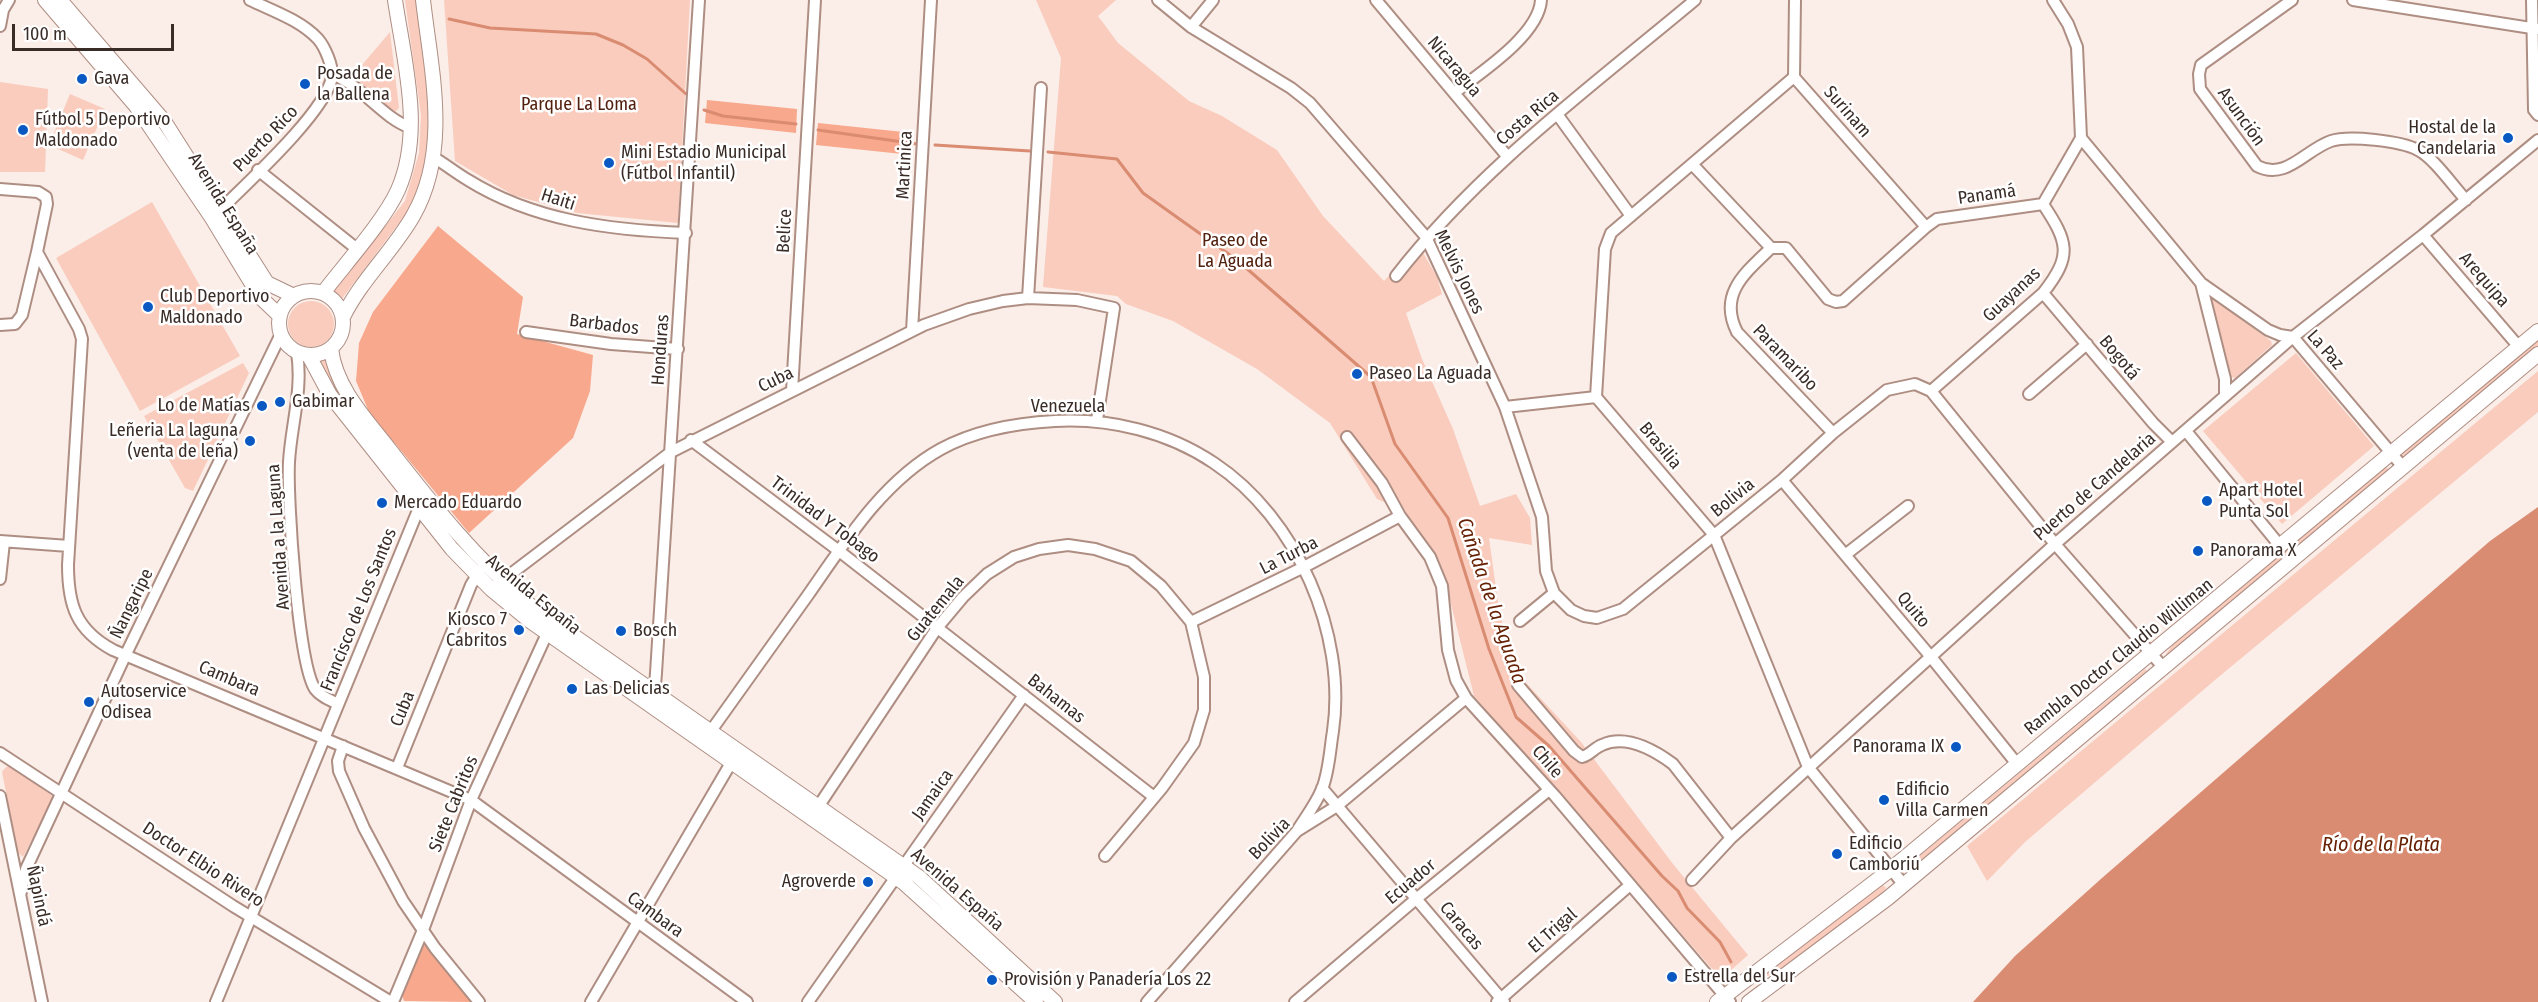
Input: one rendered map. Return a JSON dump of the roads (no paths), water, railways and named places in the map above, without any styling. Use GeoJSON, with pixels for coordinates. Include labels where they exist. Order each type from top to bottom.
{"type":"FeatureCollection","features":[{"type":"Feature","properties":{"kind":"main road","name":"Avenida España"},"geometry":{"type":"LineString","coordinates":[[45,0],[136,106],[267,283],[294,296]]}},
{"type":"Feature","properties":{"kind":"main road","name":"Avenida España"},"geometry":{"type":"LineString","coordinates":[[60,0],[164,121],[260,297],[280,316]]}},
{"type":"Feature","properties":{"kind":"main road"},"geometry":{"type":"LineString","coordinates":[[323,293],[398,190],[408,154],[411,128],[395,0]]}},
{"type":"Feature","properties":{"kind":"main road"},"geometry":{"type":"LineString","coordinates":[[343,317],[336,303],[323,293],[303,292],[287,302],[280,316],[281,334],[288,346],[303,354],[323,354],[331,349],[342,334],[343,317],[352,299],[413,216],[432,167],[433,157],[435,110],[423,0]]}},
{"type":"Feature","properties":{"kind":"main road","name":"Rambla Doctor Claudio Williman"},"geometry":{"type":"LineString","coordinates":[[1724,1000],[1750,976],[1890,870],[2150,653],[2282,547],[2538,331]]}},
{"type":"Feature","properties":{"kind":"main road","name":"Avenida España"},"geometry":{"type":"LineString","coordinates":[[331,349],[337,373],[344,388],[422,501],[452,549],[550,627],[900,872],[1036,1002]]}},
{"type":"Feature","properties":{"kind":"main road","name":"Avenida España"},"geometry":{"type":"LineString","coordinates":[[303,354],[330,394],[422,501]]}},
{"type":"Feature","properties":{"kind":"main road","name":"Rambla Doctor Claudio Williman"},"geometry":{"type":"LineString","coordinates":[[1749,1002],[1904,885],[2538,354]]}},
{"type":"Feature","properties":{"kind":"main road","name":"Avenida España"},"geometry":{"type":"LineString","coordinates":[[900,872],[919,877],[1055,1002]]}},
{"type":"Feature","properties":{"kind":"street"},"geometry":{"type":"LineString","coordinates":[[0,26],[3,10],[9,0]]}},
{"type":"Feature","properties":{"kind":"street"},"geometry":{"type":"LineString","coordinates":[[250,0],[309,30],[320,41],[329,60],[332,74],[348,81],[399,124],[411,128]]}},
{"type":"Feature","properties":{"kind":"street","name":"Honduras"},"geometry":{"type":"LineString","coordinates":[[648,695],[655,686],[656,673],[686,233],[699,0]]}},
{"type":"Feature","properties":{"kind":"street","name":"Belice"},"geometry":{"type":"LineString","coordinates":[[792,391],[815,0]]}},
{"type":"Feature","properties":{"kind":"street","name":"Martinica"},"geometry":{"type":"LineString","coordinates":[[912,332],[931,0]]}},
{"type":"Feature","properties":{"kind":"street","name":"Melvis Jones"},"geometry":{"type":"LineString","coordinates":[[1158,0],[1191,27],[1291,88],[1310,103],[1426,237],[1505,407],[1542,517],[1546,571],[1554,593]]}},
{"type":"Feature","properties":{"kind":"street"},"geometry":{"type":"LineString","coordinates":[[1191,27],[1214,0]]}},
{"type":"Feature","properties":{"kind":"street","name":"Nicaragua"},"geometry":{"type":"LineString","coordinates":[[1376,0],[1507,156]]}},
{"type":"Feature","properties":{"kind":"street"},"geometry":{"type":"LineString","coordinates":[[1454,93],[1496,62],[1536,20],[1541,0]]}},
{"type":"Feature","properties":{"kind":"street","name":"Costa Rica"},"geometry":{"type":"LineString","coordinates":[[1396,276],[1426,237],[1507,156],[1695,0]]}},
{"type":"Feature","properties":{"kind":"street"},"geometry":{"type":"LineString","coordinates":[[1505,407],[1596,397],[1605,249],[1611,233],[1794,77],[1795,0]]}},
{"type":"Feature","properties":{"kind":"street"},"geometry":{"type":"LineString","coordinates":[[2053,0],[2068,24],[2077,47],[2081,138]]}},
{"type":"Feature","properties":{"kind":"street","name":"Asunción"},"geometry":{"type":"LineString","coordinates":[[2292,0],[2201,65],[2199,74],[2200,89],[2257,166],[2265,170],[2283,170],[2317,147],[2341,138],[2406,146],[2425,154],[2466,200]]}},
{"type":"Feature","properties":{"kind":"street"},"geometry":{"type":"LineString","coordinates":[[2353,0],[2535,29]]}},
{"type":"Feature","properties":{"kind":"street"},"geometry":{"type":"LineString","coordinates":[[2532,0],[2535,29],[2536,112]]}},
{"type":"Feature","properties":{"kind":"street","name":"Puerto Rico"},"geometry":{"type":"LineString","coordinates":[[216,214],[314,113],[329,87],[332,74]]}},
{"type":"Feature","properties":{"kind":"street","name":"Surinam"},"geometry":{"type":"LineString","coordinates":[[1794,77],[1926,227]]}},
{"type":"Feature","properties":{"kind":"street"},"geometry":{"type":"LineString","coordinates":[[1028,298],[1041,88]]}},
{"type":"Feature","properties":{"kind":"street"},"geometry":{"type":"LineString","coordinates":[[1557,114],[1631,216]]}},
{"type":"Feature","properties":{"kind":"street","name":"Panamá"},"geometry":{"type":"LineString","coordinates":[[1771,248],[1786,248],[1828,299],[1836,302],[1843,301],[1937,219],[2043,204],[2081,138]]}},
{"type":"Feature","properties":{"kind":"street","name":"La Paz"},"geometry":{"type":"LineString","coordinates":[[2081,138],[2201,283],[2268,330],[2280,336],[2294,337],[2403,467]]}},
{"type":"Feature","properties":{"kind":"street","name":"Puerto de Candelaria"},"geometry":{"type":"LineString","coordinates":[[1692,880],[1731,838],[2055,544],[2294,337],[2538,140]]}},
{"type":"Feature","properties":{"kind":"street","name":"Haiti"},"geometry":{"type":"LineString","coordinates":[[433,157],[467,180],[494,194],[578,224],[686,233]]}},
{"type":"Feature","properties":{"kind":"street"},"geometry":{"type":"LineString","coordinates":[[1692,164],[1771,248]]}},
{"type":"Feature","properties":{"kind":"street"},"geometry":{"type":"LineString","coordinates":[[258,170],[357,249]]}},
{"type":"Feature","properties":{"kind":"street"},"geometry":{"type":"LineString","coordinates":[[0,189],[38,192],[46,196],[47,204],[22,315],[15,324],[0,325]]}},
{"type":"Feature","properties":{"kind":"street","name":"Guayanas"},"geometry":{"type":"LineString","coordinates":[[1931,391],[2043,293],[2057,275],[2064,251],[2059,229],[2043,204]]}},
{"type":"Feature","properties":{"kind":"street","name":"Arequipa"},"geometry":{"type":"LineString","coordinates":[[2423,235],[2519,347]]}},
{"type":"Feature","properties":{"kind":"street","name":"Paramaribo"},"geometry":{"type":"LineString","coordinates":[[1771,248],[1746,272],[1732,294],[1731,321],[1743,342],[1795,392],[1833,433]]}},
{"type":"Feature","properties":{"kind":"street","name":"Cambara"},"geometry":{"type":"LineString","coordinates":[[37,252],[79,328],[82,339],[69,546],[69,589],[76,615],[83,628],[113,650],[471,800],[747,1002]]}},
{"type":"Feature","properties":{"kind":"street","name":"La Paz"},"geometry":{"type":"LineString","coordinates":[[2201,283],[2225,380],[2225,396]]}},
{"type":"Feature","properties":{"kind":"street","name":"Bogotá"},"geometry":{"type":"LineString","coordinates":[[2043,293],[2152,423],[2172,442]]}},
{"type":"Feature","properties":{"kind":"street","name":"Cuba"},"geometry":{"type":"LineString","coordinates":[[497,586],[671,452],[691,440],[912,332],[969,309],[1028,298],[1077,300],[1114,308],[1097,420]]}},
{"type":"Feature","properties":{"kind":"street","name":"Barbados"},"geometry":{"type":"LineString","coordinates":[[526,332],[611,344],[678,349]]}},
{"type":"Feature","properties":{"kind":"street","name":"Ñangaripe"},"geometry":{"type":"LineString","coordinates":[[21,892],[26,869],[126,654],[281,334]]}},
{"type":"Feature","properties":{"kind":"street"},"geometry":{"type":"LineString","coordinates":[[2029,394],[2087,344]]}},
{"type":"Feature","properties":{"kind":"street","name":"Avenida a la Laguna"},"geometry":{"type":"LineString","coordinates":[[303,354],[289,464],[293,560],[304,646],[313,684],[322,696],[338,704]]}},
{"type":"Feature","properties":{"kind":"street","name":"Bolivia"},"geometry":{"type":"LineString","coordinates":[[1554,593],[1571,610],[1597,618],[1623,609],[1782,480],[1833,433],[1887,390],[1915,384],[1931,391]]}},
{"type":"Feature","properties":{"kind":"street"},"geometry":{"type":"LineString","coordinates":[[1931,391],[2055,544],[2163,667]]}},
{"type":"Feature","properties":{"kind":"street","name":"Brasilia"},"geometry":{"type":"LineString","coordinates":[[1596,397],[1714,534],[1809,767],[1904,885]]}},
{"type":"Feature","properties":{"kind":"street","name":"Venezuela"},"geometry":{"type":"LineString","coordinates":[[707,737],[839,551],[873,507],[905,473],[942,448],[1003,427],[1032,422],[1097,420],[1149,432],[1215,463],[1252,495],[1277,524],[1318,598],[1334,669],[1336,706],[1322,788],[1297,831]]}},
{"type":"Feature","properties":{"kind":"street"},"geometry":{"type":"LineString","coordinates":[[2186,431],[2282,547]]}},
{"type":"Feature","properties":{"kind":"street","name":"Chile"},"geometry":{"type":"LineString","coordinates":[[1347,437],[1382,483],[1400,516],[1430,557],[1442,586],[1448,650],[1456,680],[1466,698],[1549,790],[1724,1000]]}},
{"type":"Feature","properties":{"kind":"street","name":"Trinidad Y Tobago"},"geometry":{"type":"LineString","coordinates":[[691,440],[937,628]]}},
{"type":"Feature","properties":{"kind":"street","name":"Quito"},"geometry":{"type":"LineString","coordinates":[[1782,480],[1931,657],[2017,764]]}},
{"type":"Feature","properties":{"kind":"street","name":"Francisco de Los Santos"},"geometry":{"type":"LineString","coordinates":[[324,738],[422,501]]}},
{"type":"Feature","properties":{"kind":"street"},"geometry":{"type":"LineString","coordinates":[[1845,555],[1908,506]]}},
{"type":"Feature","properties":{"kind":"street","name":"La Turba"},"geometry":{"type":"LineString","coordinates":[[1191,622],[1302,568],[1400,516]]}},
{"type":"Feature","properties":{"kind":"street"},"geometry":{"type":"LineString","coordinates":[[0,579],[2,542],[69,546]]}},
{"type":"Feature","properties":{"kind":"street","name":"Guatemala"},"geometry":{"type":"LineString","coordinates":[[815,812],[937,628],[963,597],[987,574],[1014,557],[1039,549],[1068,545],[1095,549],[1131,561],[1161,586],[1191,622],[1204,677],[1204,710],[1194,743],[1154,797],[1105,856]]}},
{"type":"Feature","properties":{"kind":"street","name":"Cuba"},"geometry":{"type":"LineString","coordinates":[[397,768],[480,570]]}},
{"type":"Feature","properties":{"kind":"street"},"geometry":{"type":"LineString","coordinates":[[1520,621],[1554,593]]}},
{"type":"Feature","properties":{"kind":"street","name":"Siete Cabritos"},"geometry":{"type":"LineString","coordinates":[[392,1002],[423,930],[471,800],[550,627]]}},
{"type":"Feature","properties":{"kind":"street","name":"Bahamas"},"geometry":{"type":"LineString","coordinates":[[937,628],[1154,797]]}},
{"type":"Feature","properties":{"kind":"street"},"geometry":{"type":"LineString","coordinates":[[1518,685],[1582,758],[1601,745],[1628,742],[1663,757],[1672,764],[1731,838]]}},
{"type":"Feature","properties":{"kind":"street","name":"Jamaica"},"geometry":{"type":"LineString","coordinates":[[808,1002],[1024,695]]}},
{"type":"Feature","properties":{"kind":"street","name":"Bolivia"},"geometry":{"type":"LineString","coordinates":[[1147,1002],[1297,831],[1337,806],[1466,698]]}},
{"type":"Feature","properties":{"kind":"street"},"geometry":{"type":"LineString","coordinates":[[216,1002],[324,738]]}},
{"type":"Feature","properties":{"kind":"street"},"geometry":{"type":"LineString","coordinates":[[343,746],[338,761],[339,771],[385,871],[423,930],[479,1002]]}},
{"type":"Feature","properties":{"kind":"street","name":"Doctor Elbio Rivero"},"geometry":{"type":"LineString","coordinates":[[0,753],[251,917],[392,1002]]}},
{"type":"Feature","properties":{"kind":"street"},"geometry":{"type":"LineString","coordinates":[[591,1002],[735,757]]}},
{"type":"Feature","properties":{"kind":"street","name":"Caracas"},"geometry":{"type":"LineString","coordinates":[[1322,788],[1501,1001]]}},
{"type":"Feature","properties":{"kind":"street","name":"Ecuador"},"geometry":{"type":"LineString","coordinates":[[1295,1002],[1416,898],[1549,790]]}},
{"type":"Feature","properties":{"kind":"street","name":"Ñapindá"},"geometry":{"type":"LineString","coordinates":[[0,796],[42,1002]]}},
{"type":"Feature","properties":{"kind":"street","name":"El Trigal"},"geometry":{"type":"LineString","coordinates":[[1501,1001],[1630,885]]}},
{"type":"Feature","properties":{"kind":"water","name":"Río de la Plata"},"geometry":{"type":"Polygon","coordinates":[[[2538,507],[2538,1002],[1973,1002],[2015,956],[2102,878],[2490,541],[2538,507]]]}},
{"type":"Feature","properties":{"kind":"waterway","name":"Cañada de la Aguada"},"geometry":{"type":"LineString","coordinates":[[449,19],[490,28],[596,34],[623,45],[647,59],[686,94]]}},
{"type":"Feature","properties":{"kind":"waterway","name":"Cañada de la Aguada"},"geometry":{"type":"LineString","coordinates":[[704,110],[723,116],[796,124]]}},
{"type":"Feature","properties":{"kind":"waterway","name":"Cañada de la Aguada"},"geometry":{"type":"LineString","coordinates":[[818,130],[917,144]]}},
{"type":"Feature","properties":{"kind":"waterway","name":"Cañada de la Aguada"},"geometry":{"type":"LineString","coordinates":[[935,145],[1030,151]]}},
{"type":"Feature","properties":{"kind":"waterway","name":"Cañada de la Aguada"},"geometry":{"type":"LineString","coordinates":[[1048,152],[1117,159],[1143,193],[1237,260],[1371,377],[1395,444],[1448,518],[1489,649],[1516,717],[1549,746],[1662,876],[1678,891],[1687,908],[1720,942],[1731,962]]}},
{"type":"Feature","properties":{"kind":"place","name":"Gava"},"geometry":{"type":"Point","coordinates":[82,79]}},
{"type":"Feature","properties":{"kind":"place","name":"Posada de la Ballena"},"geometry":{"type":"Point","coordinates":[305,84]}},
{"type":"Feature","properties":{"kind":"place","name":"Fútbol 5 Deportivo Maldonado"},"geometry":{"type":"Point","coordinates":[23,130]}},
{"type":"Feature","properties":{"kind":"place","name":"Hostal de la Candelaria"},"geometry":{"type":"Point","coordinates":[2508,138]}},
{"type":"Feature","properties":{"kind":"place","name":"Mini Estadio Municipal (Fútbol Infantil)"},"geometry":{"type":"Point","coordinates":[609,163]}},
{"type":"Feature","properties":{"kind":"place","name":"Club Deportivo Maldonado"},"geometry":{"type":"Point","coordinates":[148,307]}},
{"type":"Feature","properties":{"kind":"place","name":"Paseo La Aguada"},"geometry":{"type":"Point","coordinates":[1357,374]}},
{"type":"Feature","properties":{"kind":"place","name":"Gabimar"},"geometry":{"type":"Point","coordinates":[280,402]}},
{"type":"Feature","properties":{"kind":"place","name":"Lo de Matías"},"geometry":{"type":"Point","coordinates":[262,406]}},
{"type":"Feature","properties":{"kind":"place","name":"Leñeria La laguna (venta de leña)"},"geometry":{"type":"Point","coordinates":[250,441]}},
{"type":"Feature","properties":{"kind":"place","name":"Apart Hotel Punta Sol"},"geometry":{"type":"Point","coordinates":[2207,501]}},
{"type":"Feature","properties":{"kind":"place","name":"Mercado Eduardo"},"geometry":{"type":"Point","coordinates":[382,503]}},
{"type":"Feature","properties":{"kind":"place","name":"Panorama X"},"geometry":{"type":"Point","coordinates":[2198,551]}},
{"type":"Feature","properties":{"kind":"place","name":"Kiosco 7 Cabritos"},"geometry":{"type":"Point","coordinates":[519,630]}},
{"type":"Feature","properties":{"kind":"place","name":"Bosch"},"geometry":{"type":"Point","coordinates":[621,631]}},
{"type":"Feature","properties":{"kind":"place","name":"Las Delicias"},"geometry":{"type":"Point","coordinates":[572,689]}},
{"type":"Feature","properties":{"kind":"place","name":"Autoservice Odisea"},"geometry":{"type":"Point","coordinates":[89,702]}},
{"type":"Feature","properties":{"kind":"place","name":"Panorama IX"},"geometry":{"type":"Point","coordinates":[1956,747]}},
{"type":"Feature","properties":{"kind":"place","name":"Edificio Villa Carmen"},"geometry":{"type":"Point","coordinates":[1884,800]}},
{"type":"Feature","properties":{"kind":"place","name":"Edificio Camboriú"},"geometry":{"type":"Point","coordinates":[1837,854]}},
{"type":"Feature","properties":{"kind":"place","name":"Agroverde"},"geometry":{"type":"Point","coordinates":[868,882]}},
{"type":"Feature","properties":{"kind":"place","name":"Estrella del Sur"},"geometry":{"type":"Point","coordinates":[1672,977]}},
{"type":"Feature","properties":{"kind":"place","name":"Provisión y Panadería Los 22"},"geometry":{"type":"Point","coordinates":[992,980]}},
{"type":"Feature","properties":{"kind":"park label","name":"Parque La Loma"},"geometry":{"type":"Point","coordinates":[579,105]}},
{"type":"Feature","properties":{"kind":"park label","name":"Paseo de La Aguada"},"geometry":{"type":"Point","coordinates":[1235,251]}}]}
